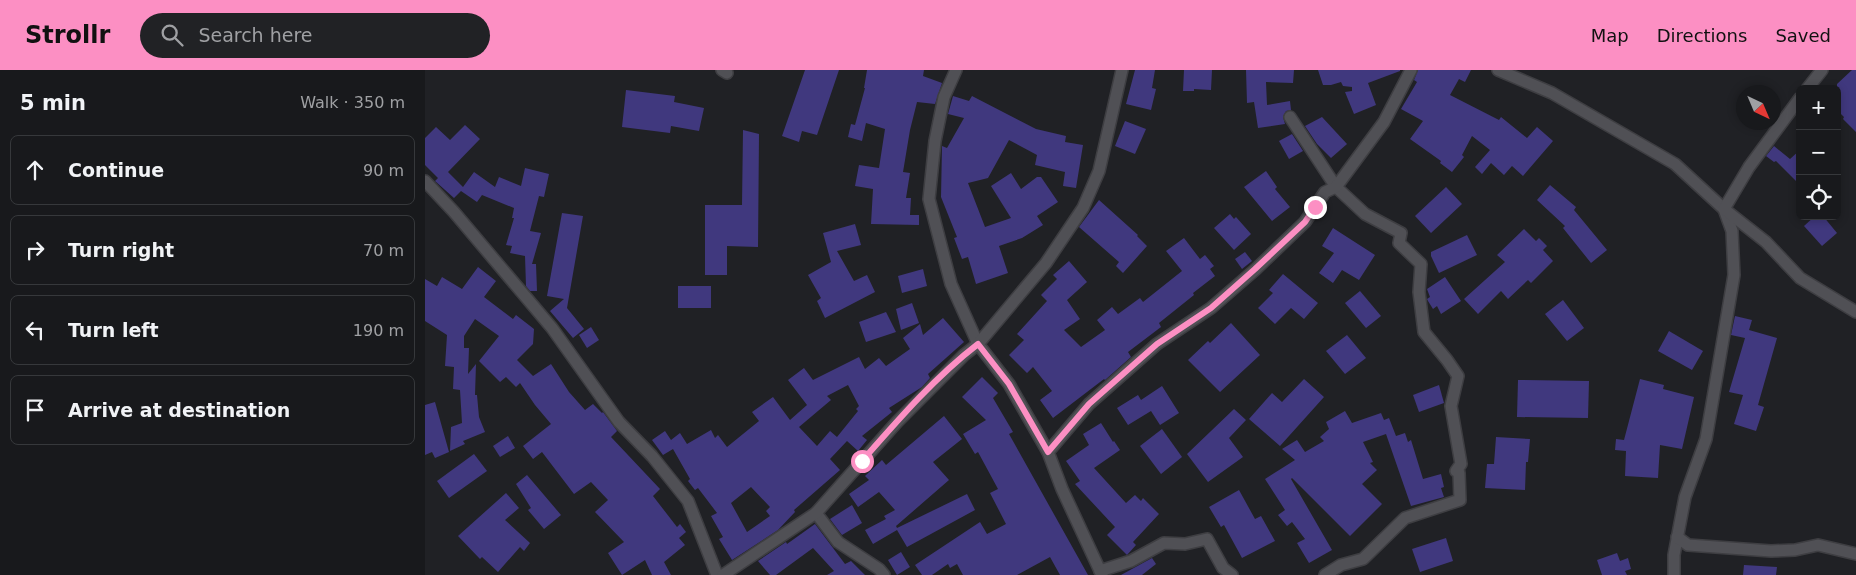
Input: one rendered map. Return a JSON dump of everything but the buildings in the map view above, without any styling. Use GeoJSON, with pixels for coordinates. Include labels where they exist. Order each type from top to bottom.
{"type":"FeatureCollection","features":[{"type":"Feature","properties":{"kind":"street"},"geometry":{"type":"LineString","coordinates":[[956,70],[944,97],[935,141],[929,199],[951,284],[978,344],[1009,384],[1048,452],[1062,489],[1101,573],[1131,561],[1164,543],[1185,544],[1207,539],[1223,568],[1232,575]]}},
{"type":"Feature","properties":{"kind":"street"},"geometry":{"type":"LineString","coordinates":[[723,575],[815,513],[897,422],[964,355],[978,344],[1046,263],[1083,208],[1099,171],[1121,70]]}},
{"type":"Feature","properties":{"kind":"street"},"geometry":{"type":"LineString","coordinates":[[1048,452],[1089,404],[1157,344],[1211,308],[1305,222],[1325,192],[1336,187],[1384,122],[1411,70]]}},
{"type":"Feature","properties":{"kind":"street"},"geometry":{"type":"LineString","coordinates":[[1498,70],[1552,93],[1675,164],[1724,209],[1766,242],[1800,278],[1856,312]]}},
{"type":"Feature","properties":{"kind":"street"},"geometry":{"type":"LineString","coordinates":[[1810,85],[1821,70]]}},
{"type":"Feature","properties":{"kind":"street"},"geometry":{"type":"LineString","coordinates":[[1674,575],[1674,555],[1685,497],[1706,439],[1734,275],[1732,232],[1724,209],[1749,167],[1796,103]]}},
{"type":"Feature","properties":{"kind":"street"},"geometry":{"type":"LineString","coordinates":[[1290,118],[1336,187],[1365,214],[1401,233],[1399,243],[1421,264],[1419,292],[1424,332],[1459,376],[1451,406],[1461,464],[1456,471],[1459,473],[1459,500],[1405,518],[1363,559],[1341,565],[1325,575]]}},
{"type":"Feature","properties":{"kind":"street"},"geometry":{"type":"LineString","coordinates":[[425,181],[454,212],[552,328],[619,422],[652,456],[687,501],[717,575]]}},
{"type":"Feature","properties":{"kind":"street"},"geometry":{"type":"LineString","coordinates":[[815,513],[838,542],[884,575]]}},
{"type":"Feature","properties":{"kind":"street"},"geometry":{"type":"LineString","coordinates":[[1677,537],[1689,545],[1771,551],[1795,550],[1817,546],[1856,554]]}},
{"type":"Feature","properties":{"kind":"route"},"geometry":{"type":"LineString","coordinates":[[862,461],[897,422],[964,355],[978,344],[1009,384],[1048,452],[1089,404],[1157,344],[1211,308],[1305,222],[1315,207]]}}]}
